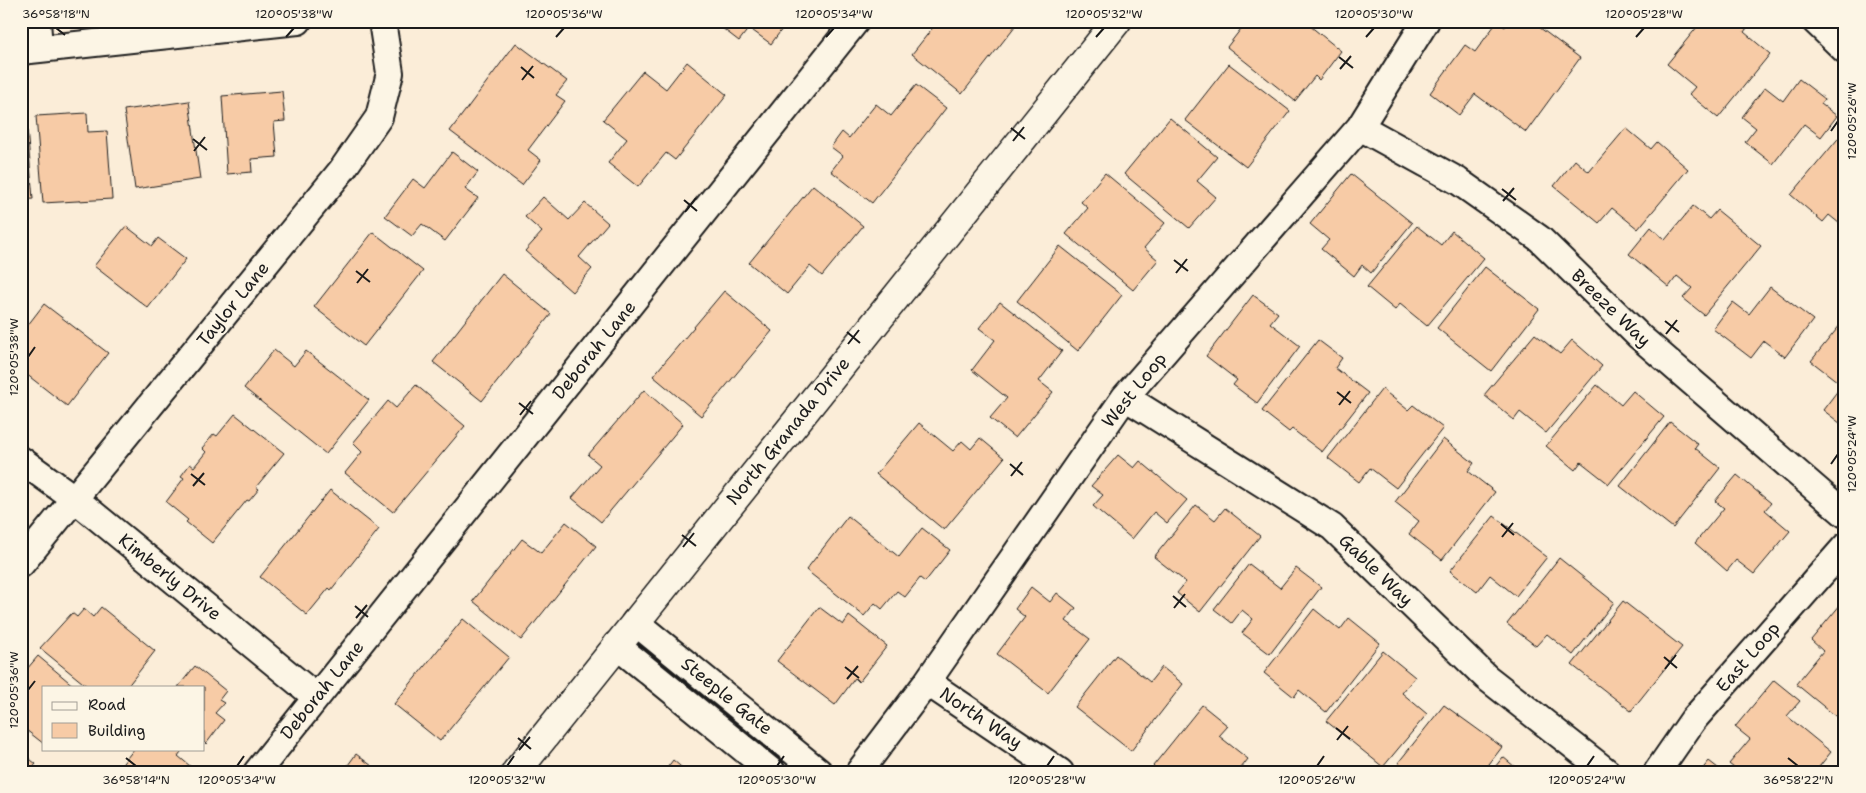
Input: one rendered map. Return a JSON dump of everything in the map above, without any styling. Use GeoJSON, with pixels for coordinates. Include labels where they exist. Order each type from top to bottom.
{"type":"FeatureCollection","features":[{"type":"Feature","properties":{"kind":"street"},"geometry":{"type":"LineString","coordinates":[[37,21],[30,49],[298,21]]}},
{"type":"Feature","properties":{"kind":"street","name":"Taylor Lane"},"geometry":{"type":"LineString","coordinates":[[21,564],[342,170],[379,117],[390,73],[382,21]]}},
{"type":"Feature","properties":{"kind":"street","name":"Deborah Lane"},"geometry":{"type":"LineString","coordinates":[[257,772],[856,21]]}},
{"type":"Feature","properties":{"kind":"street","name":"North Granada Drive"},"geometry":{"type":"LineString","coordinates":[[516,772],[1117,21]]}},
{"type":"Feature","properties":{"kind":"street","name":"West Loop"},"geometry":{"type":"LineString","coordinates":[[859,772],[927,682],[1125,397],[1360,127],[1426,21]]}},
{"type":"Feature","properties":{"kind":"street"},"geometry":{"type":"LineString","coordinates":[[1815,21],[1845,50]]}},
{"type":"Feature","properties":{"kind":"street","name":"Breeze Way"},"geometry":{"type":"LineString","coordinates":[[1360,127],[1458,181],[1540,239],[1640,337],[1845,514]]}},
{"type":"Feature","properties":{"kind":"street","name":"Gable Way"},"geometry":{"type":"LineString","coordinates":[[1125,397],[1332,527],[1486,677],[1607,772]]}},
{"type":"Feature","properties":{"kind":"street","name":"Kimberly Drive"},"geometry":{"type":"LineString","coordinates":[[21,460],[74,499],[316,697]]}},
{"type":"Feature","properties":{"kind":"street","name":"East Loop"},"geometry":{"type":"LineString","coordinates":[[1657,772],[1693,720],[1845,547]]}},
{"type":"Feature","properties":{"kind":"street","name":"Steeple Gate"},"geometry":{"type":"LineString","coordinates":[[635,622],[820,772]]}},
{"type":"Feature","properties":{"kind":"street","name":"Steeple Gate"},"geometry":{"type":"LineString","coordinates":[[616,645],[772,772]]}},
{"type":"Feature","properties":{"kind":"street","name":"North Way"},"geometry":{"type":"LineString","coordinates":[[927,682],[1060,772]]}},
{"type":"Feature","properties":{"kind":"building"},"geometry":{"type":"Polygon","coordinates":[[[713,21],[788,21],[771,44],[749,28],[739,41],[713,21]]]}},
{"type":"Feature","properties":{"kind":"building"},"geometry":{"type":"Polygon","coordinates":[[[938,21],[1019,21],[962,94],[912,54],[938,21]]]}},
{"type":"Feature","properties":{"kind":"building"},"geometry":{"type":"Polygon","coordinates":[[[1247,21],[1304,21],[1341,51],[1319,80],[1315,76],[1295,101],[1227,47],[1247,21]]]}},
{"type":"Feature","properties":{"kind":"building"},"geometry":{"type":"Polygon","coordinates":[[[1509,21],[1531,21],[1580,58],[1526,132],[1475,94],[1459,115],[1430,93],[1465,45],[1475,52],[1497,22],[1505,27],[1509,21]]]}},
{"type":"Feature","properties":{"kind":"building"},"geometry":{"type":"Polygon","coordinates":[[[1630,21],[1660,21],[1659,27],[1630,21]]]}},
{"type":"Feature","properties":{"kind":"building"},"geometry":{"type":"Polygon","coordinates":[[[1702,21],[1752,21],[1744,32],[1770,54],[1718,118],[1689,94],[1695,87],[1667,64],[1702,21]]]}},
{"type":"Feature","properties":{"kind":"building"},"geometry":{"type":"Polygon","coordinates":[[[516,43],[567,81],[556,95],[565,101],[528,150],[541,160],[522,185],[450,131],[516,43]]]}},
{"type":"Feature","properties":{"kind":"building"},"geometry":{"type":"Polygon","coordinates":[[[687,62],[727,95],[675,160],[666,153],[638,187],[608,163],[627,139],[603,120],[643,71],[666,89],[687,62]]]}},
{"type":"Feature","properties":{"kind":"building"},"geometry":{"type":"Polygon","coordinates":[[[1229,64],[1290,111],[1246,167],[1185,120],[1229,64]]]}},
{"type":"Feature","properties":{"kind":"building"},"geometry":{"type":"Polygon","coordinates":[[[1799,79],[1825,99],[1821,104],[1837,116],[1821,137],[1804,124],[1773,164],[1745,142],[1756,128],[1742,117],[1765,87],[1783,101],[1799,79]]]}},
{"type":"Feature","properties":{"kind":"building"},"geometry":{"type":"Polygon","coordinates":[[[916,85],[946,108],[872,203],[831,171],[843,156],[831,147],[842,132],[849,138],[876,104],[891,116],[916,85]]]}},
{"type":"Feature","properties":{"kind":"building"},"geometry":{"type":"Polygon","coordinates":[[[282,91],[285,121],[274,122],[277,157],[251,159],[252,172],[227,174],[222,96],[282,91]]]}},
{"type":"Feature","properties":{"kind":"building"},"geometry":{"type":"Polygon","coordinates":[[[189,101],[200,179],[135,189],[124,110],[189,101]]]}},
{"type":"Feature","properties":{"kind":"building"},"geometry":{"type":"Polygon","coordinates":[[[87,113],[88,132],[107,131],[112,199],[43,203],[36,116],[87,113]]]}},
{"type":"Feature","properties":{"kind":"building"},"geometry":{"type":"Polygon","coordinates":[[[26,116],[33,199],[21,200],[21,117],[26,116]]]}},
{"type":"Feature","properties":{"kind":"building"},"geometry":{"type":"Polygon","coordinates":[[[1170,118],[1217,157],[1197,181],[1216,197],[1189,228],[1124,174],[1170,118]]]}},
{"type":"Feature","properties":{"kind":"building"},"geometry":{"type":"Polygon","coordinates":[[[1626,128],[1651,149],[1657,142],[1688,169],[1638,229],[1612,208],[1599,223],[1554,186],[1575,160],[1589,172],[1626,128]]]}},
{"type":"Feature","properties":{"kind":"building"},"geometry":{"type":"Polygon","coordinates":[[[1842,134],[1845,136],[1845,228],[1829,215],[1823,222],[1791,195],[1842,134]]]}},
{"type":"Feature","properties":{"kind":"building"},"geometry":{"type":"Polygon","coordinates":[[[452,152],[478,172],[465,189],[478,198],[445,241],[422,224],[412,236],[385,216],[413,179],[425,188],[452,152]]]}},
{"type":"Feature","properties":{"kind":"building"},"geometry":{"type":"Polygon","coordinates":[[[1105,173],[1165,223],[1144,248],[1158,260],[1133,290],[1066,234],[1088,208],[1081,202],[1105,173]]]}},
{"type":"Feature","properties":{"kind":"building"},"geometry":{"type":"Polygon","coordinates":[[[1351,174],[1412,223],[1371,273],[1362,265],[1354,276],[1321,249],[1329,240],[1310,224],[1351,174]]]}},
{"type":"Feature","properties":{"kind":"building"},"geometry":{"type":"Polygon","coordinates":[[[813,185],[863,226],[822,276],[810,266],[787,294],[749,263],[813,185]]]}},
{"type":"Feature","properties":{"kind":"building"},"geometry":{"type":"Polygon","coordinates":[[[543,197],[569,220],[585,203],[608,223],[579,257],[592,269],[572,292],[525,251],[542,232],[525,217],[543,197]]]}},
{"type":"Feature","properties":{"kind":"building"},"geometry":{"type":"Polygon","coordinates":[[[1693,206],[1709,219],[1717,210],[1761,246],[1704,315],[1683,298],[1692,288],[1677,276],[1669,287],[1629,254],[1651,227],[1665,240],[1693,206]]]}},
{"type":"Feature","properties":{"kind":"building"},"geometry":{"type":"Polygon","coordinates":[[[126,226],[152,246],[158,238],[186,259],[148,308],[94,266],[126,226]]]}},
{"type":"Feature","properties":{"kind":"building"},"geometry":{"type":"Polygon","coordinates":[[[1417,226],[1441,245],[1452,231],[1484,258],[1427,326],[1400,304],[1395,310],[1367,287],[1417,226]]]}},
{"type":"Feature","properties":{"kind":"building"},"geometry":{"type":"Polygon","coordinates":[[[373,232],[423,271],[364,346],[314,307],[373,232]]]}},
{"type":"Feature","properties":{"kind":"building"},"geometry":{"type":"Polygon","coordinates":[[[1060,246],[1122,295],[1078,351],[1017,301],[1060,246]]]}},
{"type":"Feature","properties":{"kind":"building"},"geometry":{"type":"Polygon","coordinates":[[[1485,267],[1539,309],[1491,371],[1437,328],[1485,267]]]}},
{"type":"Feature","properties":{"kind":"building"},"geometry":{"type":"Polygon","coordinates":[[[502,274],[551,314],[482,401],[433,362],[502,274]]]}},
{"type":"Feature","properties":{"kind":"building"},"geometry":{"type":"Polygon","coordinates":[[[1770,287],[1813,320],[1785,357],[1764,341],[1751,358],[1713,329],[1733,302],[1749,314],[1770,287]]]}},
{"type":"Feature","properties":{"kind":"building"},"geometry":{"type":"Polygon","coordinates":[[[724,291],[772,331],[701,416],[653,376],[724,291]]]}},
{"type":"Feature","properties":{"kind":"building"},"geometry":{"type":"Polygon","coordinates":[[[1253,295],[1278,313],[1270,323],[1300,346],[1257,403],[1233,385],[1237,380],[1206,356],[1253,295]]]}},
{"type":"Feature","properties":{"kind":"building"},"geometry":{"type":"Polygon","coordinates":[[[1000,302],[1062,351],[1039,381],[1053,392],[1015,438],[990,418],[1007,398],[972,370],[995,340],[979,328],[1000,302]]]}},
{"type":"Feature","properties":{"kind":"building"},"geometry":{"type":"Polygon","coordinates":[[[44,304],[108,353],[67,406],[21,370],[21,334],[44,304]]]}},
{"type":"Feature","properties":{"kind":"building"},"geometry":{"type":"Polygon","coordinates":[[[1845,319],[1845,427],[1823,410],[1842,385],[1811,361],[1845,319]]]}},
{"type":"Feature","properties":{"kind":"building"},"geometry":{"type":"Polygon","coordinates":[[[1535,334],[1560,354],[1572,340],[1602,366],[1546,433],[1520,412],[1514,420],[1484,395],[1535,334]]]}},
{"type":"Feature","properties":{"kind":"building"},"geometry":{"type":"Polygon","coordinates":[[[1318,340],[1342,358],[1335,368],[1368,393],[1322,452],[1292,429],[1289,432],[1262,411],[1318,340]]]}},
{"type":"Feature","properties":{"kind":"building"},"geometry":{"type":"Polygon","coordinates":[[[274,350],[294,366],[306,351],[369,400],[326,454],[244,388],[274,350]]]}},
{"type":"Feature","properties":{"kind":"building"},"geometry":{"type":"Polygon","coordinates":[[[416,385],[465,426],[393,512],[345,473],[362,452],[353,443],[388,401],[396,408],[416,385]]]}},
{"type":"Feature","properties":{"kind":"building"},"geometry":{"type":"Polygon","coordinates":[[[1597,385],[1621,405],[1633,391],[1664,417],[1609,484],[1581,462],[1575,470],[1546,446],[1597,385]]]}},
{"type":"Feature","properties":{"kind":"building"},"geometry":{"type":"Polygon","coordinates":[[[1382,389],[1408,410],[1413,405],[1443,428],[1396,488],[1370,468],[1359,482],[1328,458],[1382,389]]]}},
{"type":"Feature","properties":{"kind":"building"},"geometry":{"type":"Polygon","coordinates":[[[644,390],[683,424],[601,522],[572,498],[600,465],[588,455],[644,390]]]}},
{"type":"Feature","properties":{"kind":"building"},"geometry":{"type":"Polygon","coordinates":[[[235,414],[284,453],[256,487],[259,489],[249,501],[247,500],[212,543],[186,522],[188,520],[166,502],[184,478],[181,476],[190,464],[194,467],[206,452],[202,448],[214,434],[217,436],[235,414]]]}},
{"type":"Feature","properties":{"kind":"building"},"geometry":{"type":"Polygon","coordinates":[[[1670,422],[1698,444],[1695,448],[1720,468],[1673,528],[1620,486],[1670,422]]]}},
{"type":"Feature","properties":{"kind":"building"},"geometry":{"type":"Polygon","coordinates":[[[919,423],[953,451],[962,441],[971,449],[980,438],[1004,458],[944,530],[876,474],[919,423]]]}},
{"type":"Feature","properties":{"kind":"building"},"geometry":{"type":"Polygon","coordinates":[[[1443,439],[1474,463],[1468,471],[1495,492],[1442,560],[1409,534],[1419,521],[1395,502],[1443,439]]]}},
{"type":"Feature","properties":{"kind":"building"},"geometry":{"type":"Polygon","coordinates":[[[1118,455],[1134,468],[1140,461],[1187,500],[1167,523],[1154,512],[1132,539],[1093,506],[1103,495],[1091,486],[1118,455]]]}},
{"type":"Feature","properties":{"kind":"building"},"geometry":{"type":"Polygon","coordinates":[[[1737,475],[1771,503],[1765,510],[1790,531],[1754,574],[1736,560],[1727,571],[1695,543],[1724,508],[1715,501],[1737,475]]]}},
{"type":"Feature","properties":{"kind":"building"},"geometry":{"type":"Polygon","coordinates":[[[330,490],[379,529],[331,590],[329,588],[307,615],[260,577],[330,490]]]}},
{"type":"Feature","properties":{"kind":"building"},"geometry":{"type":"Polygon","coordinates":[[[1196,505],[1215,520],[1225,508],[1260,536],[1200,612],[1177,593],[1186,582],[1154,557],[1196,505]]]}},
{"type":"Feature","properties":{"kind":"building"},"geometry":{"type":"Polygon","coordinates":[[[848,516],[899,557],[922,528],[950,550],[925,582],[920,578],[905,597],[897,591],[882,609],[875,603],[864,616],[806,570],[848,516]]]}},
{"type":"Feature","properties":{"kind":"building"},"geometry":{"type":"Polygon","coordinates":[[[1494,516],[1547,557],[1516,596],[1490,575],[1477,592],[1450,571],[1494,516]]]}},
{"type":"Feature","properties":{"kind":"building"},"geometry":{"type":"Polygon","coordinates":[[[566,522],[596,546],[521,640],[473,601],[522,539],[541,553],[566,522]]]}},
{"type":"Feature","properties":{"kind":"building"},"geometry":{"type":"Polygon","coordinates":[[[1559,558],[1614,602],[1573,655],[1547,634],[1536,646],[1507,624],[1559,558]]]}},
{"type":"Feature","properties":{"kind":"building"},"geometry":{"type":"Polygon","coordinates":[[[1249,564],[1280,588],[1296,568],[1321,587],[1270,654],[1242,633],[1253,619],[1242,610],[1232,623],[1214,609],[1249,564]]]}},
{"type":"Feature","properties":{"kind":"building"},"geometry":{"type":"Polygon","coordinates":[[[1031,587],[1050,602],[1057,593],[1076,608],[1066,621],[1090,639],[1048,693],[997,654],[1025,617],[1015,609],[1031,587]]]}},
{"type":"Feature","properties":{"kind":"building"},"geometry":{"type":"Polygon","coordinates":[[[1623,601],[1682,647],[1631,711],[1572,665],[1623,601]]]}},
{"type":"Feature","properties":{"kind":"building"},"geometry":{"type":"Polygon","coordinates":[[[1841,604],[1845,607],[1845,724],[1796,684],[1823,651],[1811,640],[1841,604]]]}},
{"type":"Feature","properties":{"kind":"building"},"geometry":{"type":"Polygon","coordinates":[[[101,607],[155,651],[128,686],[87,686],[40,648],[72,613],[77,617],[84,609],[93,617],[101,607]]]}},
{"type":"Feature","properties":{"kind":"building"},"geometry":{"type":"Polygon","coordinates":[[[819,607],[843,625],[849,616],[887,646],[859,682],[855,678],[835,705],[777,661],[819,607]]]}},
{"type":"Feature","properties":{"kind":"building"},"geometry":{"type":"Polygon","coordinates":[[[1314,609],[1340,630],[1349,618],[1380,643],[1326,712],[1299,690],[1294,697],[1264,673],[1314,609]]]}},
{"type":"Feature","properties":{"kind":"building"},"geometry":{"type":"Polygon","coordinates":[[[463,619],[509,657],[440,741],[394,704],[463,619]]]}},
{"type":"Feature","properties":{"kind":"building"},"geometry":{"type":"Polygon","coordinates":[[[1383,651],[1415,677],[1402,693],[1427,714],[1383,767],[1326,721],[1383,651]]]}},
{"type":"Feature","properties":{"kind":"building"},"geometry":{"type":"Polygon","coordinates":[[[1116,655],[1150,682],[1162,667],[1183,684],[1131,751],[1075,707],[1116,655]]]}},
{"type":"Feature","properties":{"kind":"building"},"geometry":{"type":"Polygon","coordinates":[[[38,656],[74,686],[42,686],[42,742],[21,726],[21,676],[38,656]]]}},
{"type":"Feature","properties":{"kind":"building"},"geometry":{"type":"Polygon","coordinates":[[[195,666],[226,691],[219,700],[224,703],[215,713],[224,720],[206,744],[205,686],[179,686],[195,666]]]}},
{"type":"Feature","properties":{"kind":"building"},"geometry":{"type":"Polygon","coordinates":[[[1774,680],[1800,701],[1787,716],[1831,752],[1815,772],[1739,772],[1729,764],[1750,739],[1735,727],[1774,680]]]}},
{"type":"Feature","properties":{"kind":"building"},"geometry":{"type":"Polygon","coordinates":[[[1202,705],[1228,726],[1219,736],[1248,759],[1238,772],[1160,772],[1153,766],[1202,705]]]}},
{"type":"Feature","properties":{"kind":"building"},"geometry":{"type":"Polygon","coordinates":[[[1444,705],[1502,747],[1483,772],[1408,772],[1398,763],[1444,705]]]}},
{"type":"Feature","properties":{"kind":"building"},"geometry":{"type":"Polygon","coordinates":[[[133,750],[182,750],[178,756],[190,766],[185,772],[126,772],[120,767],[133,750]]]}},
{"type":"Feature","properties":{"kind":"building"},"geometry":{"type":"Polygon","coordinates":[[[21,752],[36,764],[29,772],[21,772],[21,752]]]}},
{"type":"Feature","properties":{"kind":"building"},"geometry":{"type":"Polygon","coordinates":[[[356,754],[380,772],[343,772],[356,754]]]}},
{"type":"Feature","properties":{"kind":"building"},"geometry":{"type":"Polygon","coordinates":[[[1503,757],[1521,772],[1491,772],[1503,757]]]}},
{"type":"Feature","properties":{"kind":"building"},"geometry":{"type":"Polygon","coordinates":[[[673,760],[687,772],[664,772],[673,760]]]}},
{"type":"Feature","properties":{"kind":"building"},"geometry":{"type":"Polygon","coordinates":[[[1709,761],[1723,772],[1700,772],[1709,761]]]}}]}
